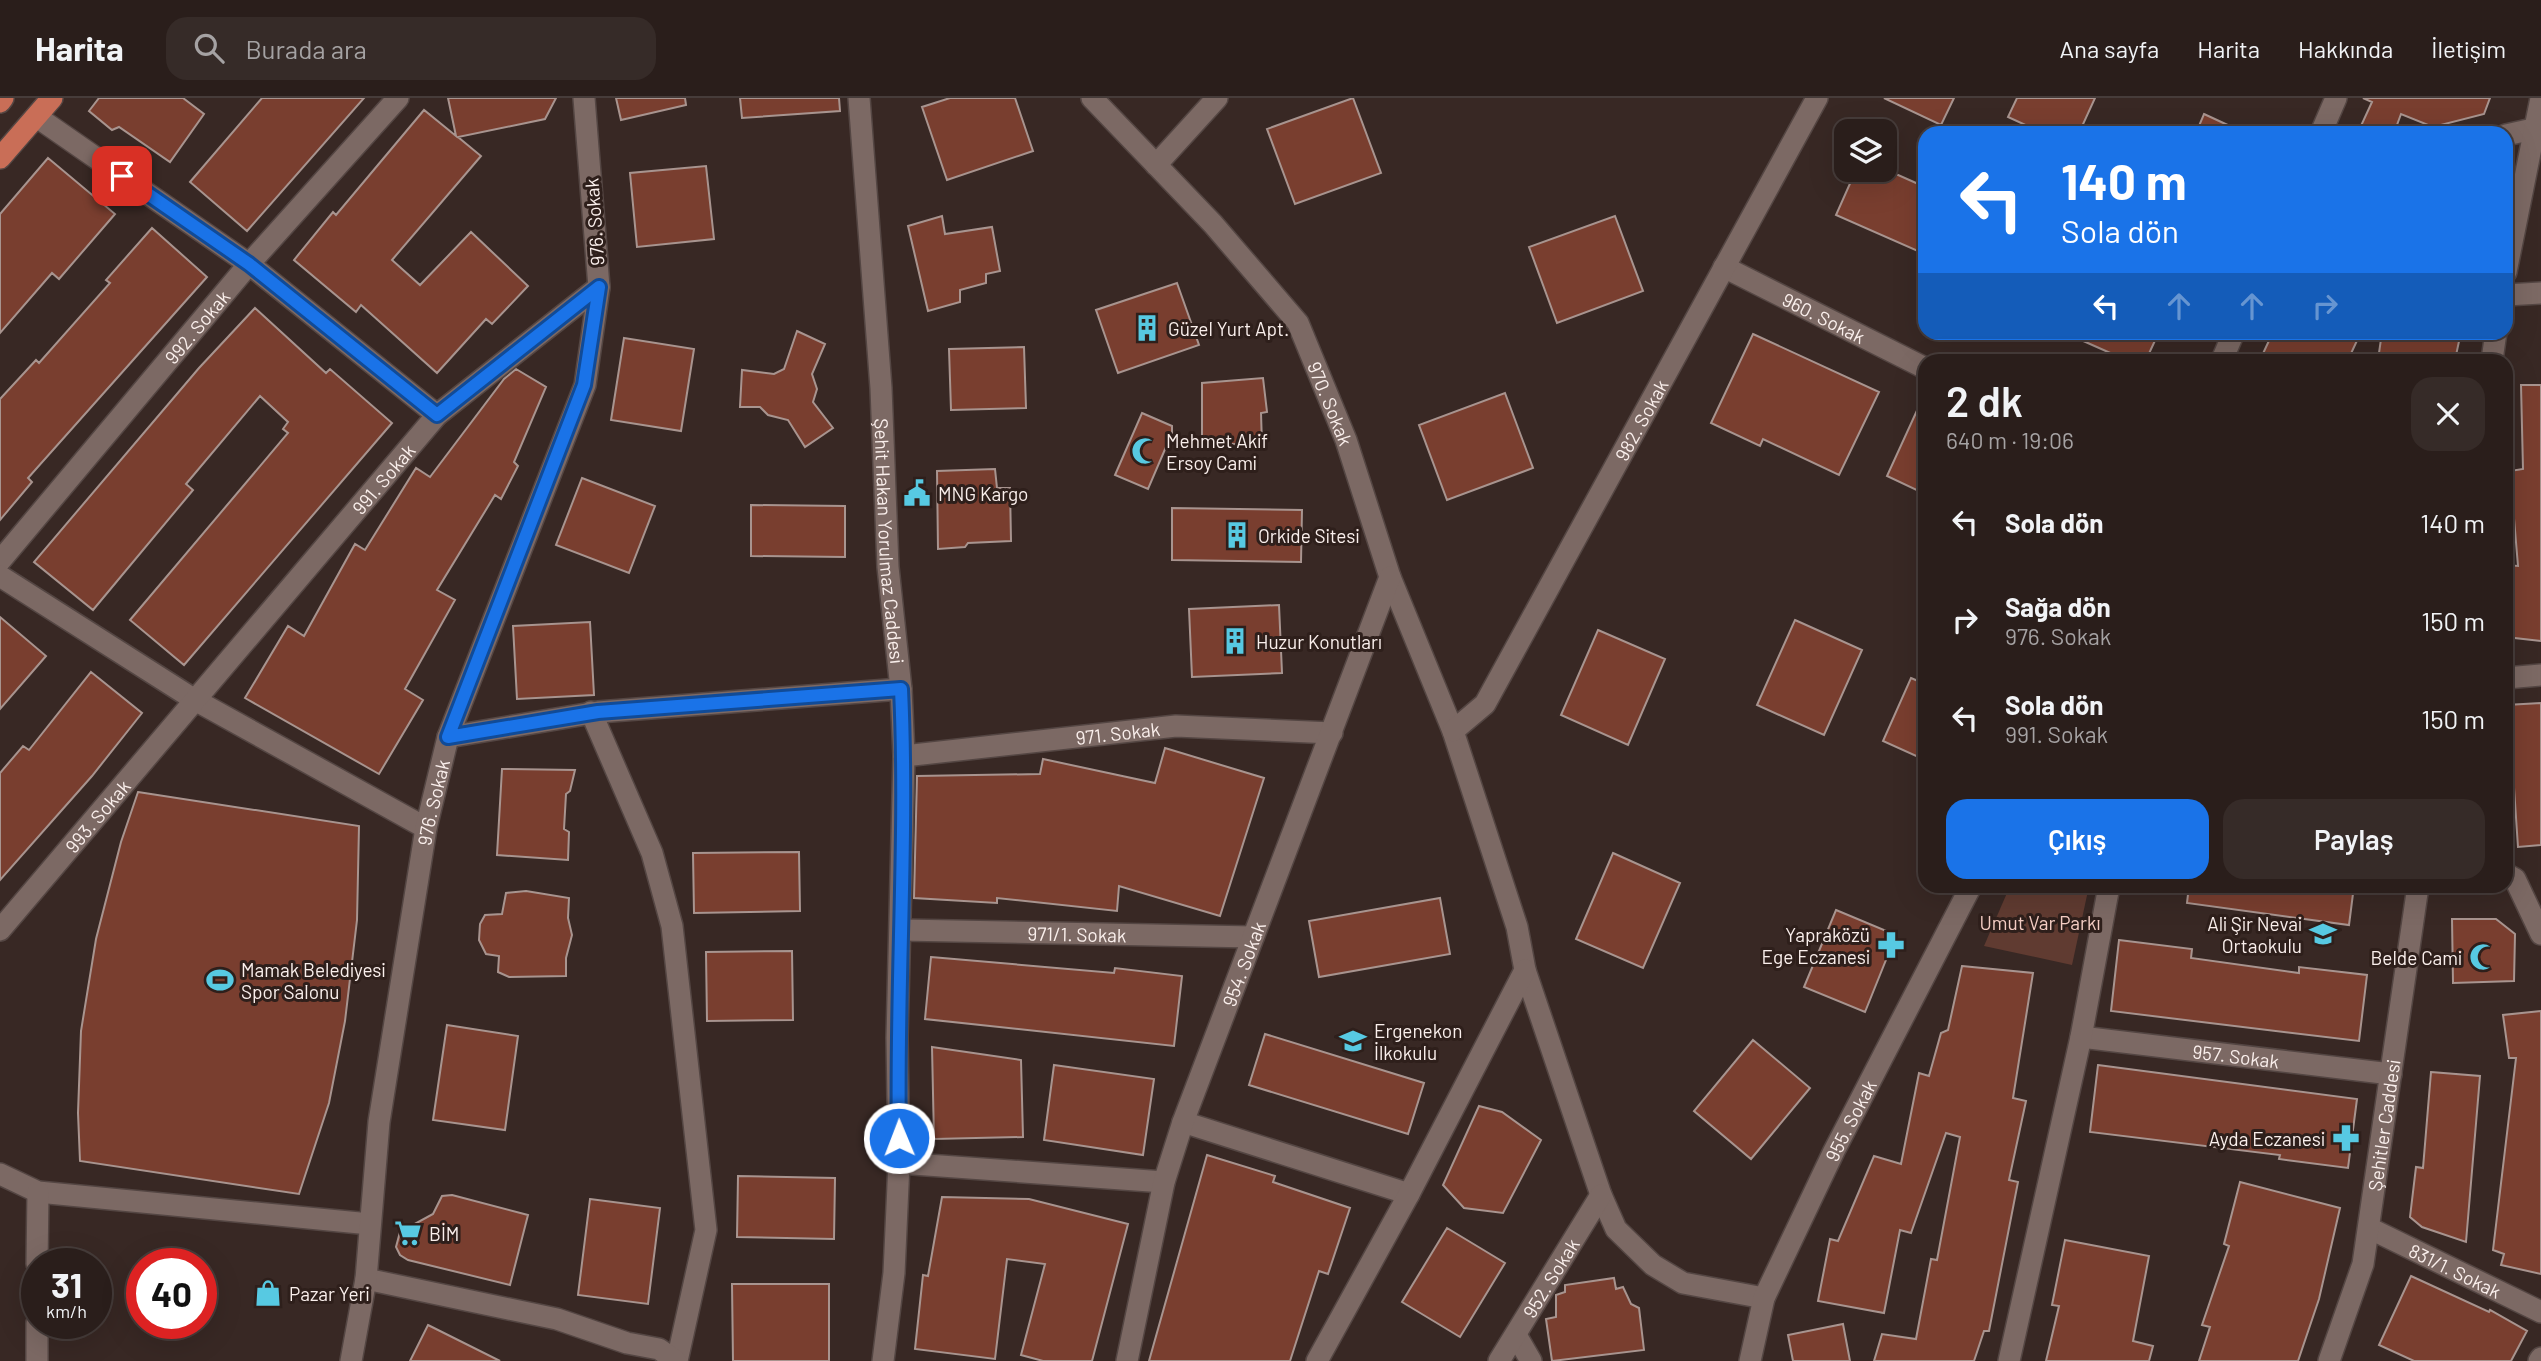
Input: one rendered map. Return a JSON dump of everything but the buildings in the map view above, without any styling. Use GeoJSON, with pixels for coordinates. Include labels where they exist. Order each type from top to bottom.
{"type":"FeatureCollection","features":[{"type":"Feature","properties":{"kind":"main road"},"geometry":{"type":"LineString","coordinates":[[0,158],[52,98]]}},
{"type":"Feature","properties":{"kind":"street","name":"992. Sokak"},"geometry":{"type":"LineString","coordinates":[[0,561],[249,264],[398,98]]}},
{"type":"Feature","properties":{"kind":"street","name":"976. Sokak"},"geometry":{"type":"LineString","coordinates":[[351,1361],[366,1279],[379,1122],[426,828],[448,737],[584,385],[599,287],[584,98]]}},
{"type":"Feature","properties":{"kind":"street","name":"Şehit Hakan Yorulmaz Caddesi"},"geometry":{"type":"LineString","coordinates":[[859,98],[881,388],[888,567],[901,689],[904,757],[902,930],[897,1038],[899,1163],[894,1273],[883,1361]]}},
{"type":"Feature","properties":{"kind":"street","name":"970. Sokak"},"geometry":{"type":"LineString","coordinates":[[1092,98],[1213,224],[1298,323],[1346,440],[1390,577],[1453,731],[1517,927],[1525,970],[1601,1195],[1616,1228],[1653,1265],[1683,1283],[1764,1298]]}},
{"type":"Feature","properties":{"kind":"street"},"geometry":{"type":"LineString","coordinates":[[1156,165],[1217,98]]}},
{"type":"Feature","properties":{"kind":"street","name":"982. Sokak"},"geometry":{"type":"LineString","coordinates":[[1453,731],[1485,704],[1816,98]]}},
{"type":"Feature","properties":{"kind":"street"},"geometry":{"type":"LineString","coordinates":[[2323,126],[2336,98]]}},
{"type":"Feature","properties":{"kind":"street"},"geometry":{"type":"LineString","coordinates":[[2513,235],[2541,98]]}},
{"type":"Feature","properties":{"kind":"street"},"geometry":{"type":"LineString","coordinates":[[37,117],[249,264],[437,415]]}},
{"type":"Feature","properties":{"kind":"street"},"geometry":{"type":"LineString","coordinates":[[2513,133],[2533,129]]}},
{"type":"Feature","properties":{"kind":"street","name":"960. Sokak"},"geometry":{"type":"LineString","coordinates":[[1724,267],[1918,364]]}},
{"type":"Feature","properties":{"kind":"street","name":"991. Sokak"},"geometry":{"type":"LineString","coordinates":[[195,700],[437,415],[599,287]]}},
{"type":"Feature","properties":{"kind":"street"},"geometry":{"type":"LineString","coordinates":[[2513,295],[2541,293]]}},
{"type":"Feature","properties":{"kind":"street"},"geometry":{"type":"LineString","coordinates":[[0,576],[195,700],[426,828]]}},
{"type":"Feature","properties":{"kind":"street","name":"954. Sokak"},"geometry":{"type":"LineString","coordinates":[[1126,1361],[1164,1182],[1183,1122],[1390,577]]}},
{"type":"Feature","properties":{"kind":"street"},"geometry":{"type":"LineString","coordinates":[[2513,677],[2541,675]]}},
{"type":"Feature","properties":{"kind":"street"},"geometry":{"type":"LineString","coordinates":[[448,737],[591,712],[901,689]]}},
{"type":"Feature","properties":{"kind":"street","name":"993. Sokak"},"geometry":{"type":"LineString","coordinates":[[0,930],[195,700]]}},
{"type":"Feature","properties":{"kind":"street"},"geometry":{"type":"LineString","coordinates":[[366,1279],[558,1319],[627,1343],[659,1349],[676,1361],[706,1230],[672,926],[652,853],[591,712]]}},
{"type":"Feature","properties":{"kind":"street","name":"971. Sokak"},"geometry":{"type":"LineString","coordinates":[[904,757],[1176,726],[1332,733]]}},
{"type":"Feature","properties":{"kind":"street"},"geometry":{"type":"LineString","coordinates":[[2513,878],[2541,934]]}},
{"type":"Feature","properties":{"kind":"street","name":"955. Sokak"},"geometry":{"type":"LineString","coordinates":[[1750,1361],[1764,1298],[1834,1151],[1967,893]]}},
{"type":"Feature","properties":{"kind":"street"},"geometry":{"type":"LineString","coordinates":[[2009,1361],[2081,1037],[2108,893]]}},
{"type":"Feature","properties":{"kind":"street","name":"Şehitler Caddesi"},"geometry":{"type":"LineString","coordinates":[[2329,1361],[2363,1264],[2417,893]]}},
{"type":"Feature","properties":{"kind":"street","name":"971/1. Sokak"},"geometry":{"type":"LineString","coordinates":[[902,930],[1253,937]]}},
{"type":"Feature","properties":{"kind":"street"},"geometry":{"type":"LineString","coordinates":[[1317,1361],[1409,1194],[1525,970]]}},
{"type":"Feature","properties":{"kind":"street","name":"957. Sokak"},"geometry":{"type":"LineString","coordinates":[[2081,1037],[2391,1074]]}},
{"type":"Feature","properties":{"kind":"street"},"geometry":{"type":"LineString","coordinates":[[1183,1122],[1409,1194]]}},
{"type":"Feature","properties":{"kind":"street"},"geometry":{"type":"LineString","coordinates":[[899,1163],[1164,1182]]}},
{"type":"Feature","properties":{"kind":"street"},"geometry":{"type":"LineString","coordinates":[[0,1174],[37,1192],[370,1224]]}},
{"type":"Feature","properties":{"kind":"street"},"geometry":{"type":"LineString","coordinates":[[37,1192],[37,1248]]}},
{"type":"Feature","properties":{"kind":"street","name":"952. Sokak"},"geometry":{"type":"LineString","coordinates":[[1499,1361],[1601,1195]]}},
{"type":"Feature","properties":{"kind":"street","name":"831/1. Sokak"},"geometry":{"type":"LineString","coordinates":[[2369,1228],[2541,1312]]}},
{"type":"Feature","properties":{"kind":"street"},"geometry":{"type":"LineString","coordinates":[[1516,1335],[1531,1361]]}},
{"type":"Feature","properties":{"kind":"street"},"geometry":{"type":"LineString","coordinates":[[37,1339],[37,1361]]}},
{"type":"Feature","properties":{"kind":"green space","name":"Umut Var Parkı"},"geometry":{"type":"Polygon","coordinates":[[[2007,893],[2087,893],[2072,965],[1984,946],[2007,893]]]}},
{"type":"Feature","properties":{"kind":"place","name":"Güzel Yurt Apt."},"geometry":{"type":"Point","coordinates":[1147,328]}},
{"type":"Feature","properties":{"kind":"place","name":"Mehmet Akif Ersoy Cami"},"geometry":{"type":"Point","coordinates":[1145,451]}},
{"type":"Feature","properties":{"kind":"place","name":"MNG Kargo"},"geometry":{"type":"Point","coordinates":[917,493]}},
{"type":"Feature","properties":{"kind":"place","name":"Orkide Sitesi"},"geometry":{"type":"Point","coordinates":[1237,535]}},
{"type":"Feature","properties":{"kind":"place","name":"Huzur Konutları"},"geometry":{"type":"Point","coordinates":[1235,641]}},
{"type":"Feature","properties":{"kind":"place","name":"Ali Şir Nevai Ortaokulu"},"geometry":{"type":"Point","coordinates":[2323,934]}},
{"type":"Feature","properties":{"kind":"place","name":"Yapraközü Ege Eczanesi"},"geometry":{"type":"Point","coordinates":[1891,945]}},
{"type":"Feature","properties":{"kind":"place","name":"Belde Cami"},"geometry":{"type":"Point","coordinates":[2483,957]}},
{"type":"Feature","properties":{"kind":"place","name":"Mamak Belediyesi Spor Salonu"},"geometry":{"type":"Point","coordinates":[220,980]}},
{"type":"Feature","properties":{"kind":"place","name":"Ergenekon İlkokulu"},"geometry":{"type":"Point","coordinates":[1353,1041]}},
{"type":"Feature","properties":{"kind":"place","name":"Ayda Eczanesi"},"geometry":{"type":"Point","coordinates":[2346,1138]}},
{"type":"Feature","properties":{"kind":"place","name":"BİM"},"geometry":{"type":"Point","coordinates":[408,1233]}},
{"type":"Feature","properties":{"kind":"place","name":"Pazar Yeri"},"geometry":{"type":"Point","coordinates":[268,1293]}},
{"type":"Feature","properties":{"kind":"route"},"geometry":{"type":"LineString","coordinates":[[122,176],[249,264],[437,415],[599,287],[584,385],[448,737],[598,712],[901,689],[904,757],[902,930],[897,1038],[899,1138]]}}]}
